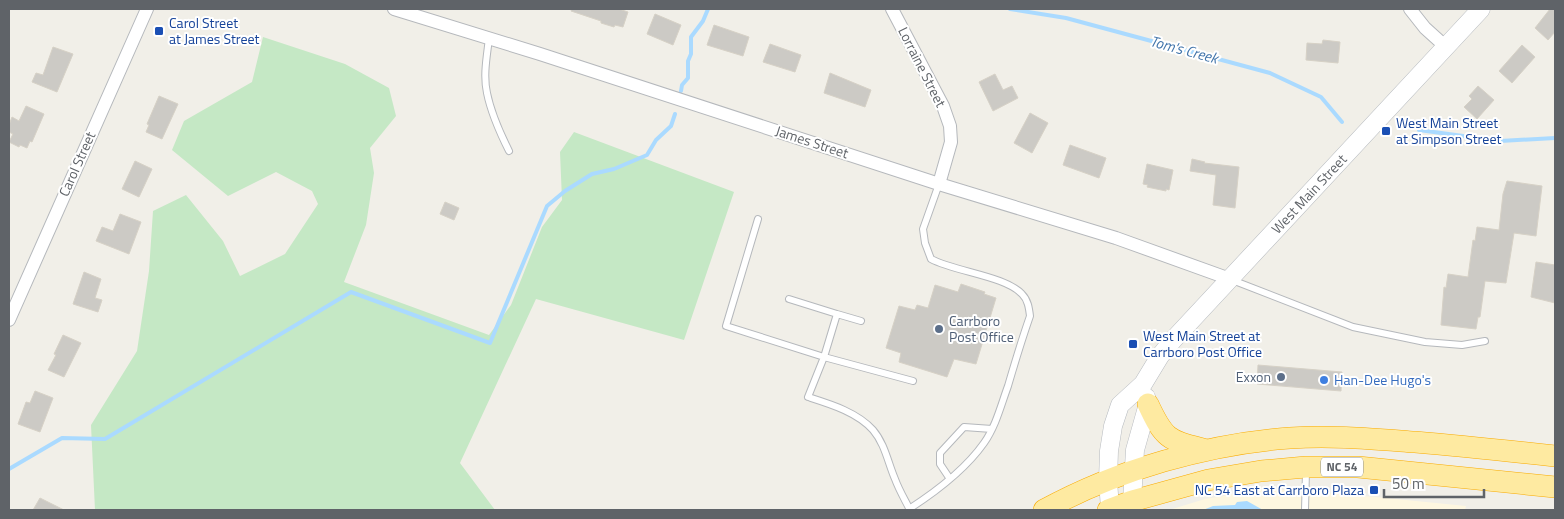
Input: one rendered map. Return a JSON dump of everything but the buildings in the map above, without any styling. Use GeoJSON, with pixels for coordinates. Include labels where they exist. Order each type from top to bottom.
{"type":"FeatureCollection","features":[{"type":"Feature","properties":{"kind":"highway"},"geometry":{"type":"LineString","coordinates":[[1145,394],[1157,424],[1167,436],[1185,444],[1207,450]]}},
{"type":"Feature","properties":{"kind":"highway","name":"NC 54"},"geometry":{"type":"LineString","coordinates":[[1044,510],[1108,480],[1207,450],[1290,438],[1352,438],[1555,456]]}},
{"type":"Feature","properties":{"kind":"highway","name":"NC 54"},"geometry":{"type":"LineString","coordinates":[[1110,510],[1133,506],[1208,480],[1261,471],[1306,467],[1358,467],[1555,487]]}},
{"type":"Feature","properties":{"kind":"main road","name":"West Main Street"},"geometry":{"type":"LineString","coordinates":[[1133,506],[1134,450],[1145,394],[1160,356],[1482,9]]}},
{"type":"Feature","properties":{"kind":"main road","name":"West Main Street"},"geometry":{"type":"LineString","coordinates":[[1110,510],[1109,451],[1113,426],[1120,405],[1145,394]]}},
{"type":"Feature","properties":{"kind":"street","name":"Carol Street"},"geometry":{"type":"LineString","coordinates":[[9,320],[146,9]]}},
{"type":"Feature","properties":{"kind":"street","name":"James Street"},"geometry":{"type":"LineString","coordinates":[[394,9],[939,184],[1116,238],[1230,279]]}},
{"type":"Feature","properties":{"kind":"street","name":"Lorraine Street"},"geometry":{"type":"LineString","coordinates":[[892,9],[944,106],[950,126],[951,142],[939,184]]}},
{"type":"Feature","properties":{"kind":"street"},"geometry":{"type":"LineString","coordinates":[[1410,9],[1426,28],[1446,46]]}},
{"type":"Feature","properties":{"kind":"lane"},"geometry":{"type":"LineString","coordinates":[[488,38],[485,67],[487,92],[498,129],[509,151]]}},
{"type":"Feature","properties":{"kind":"lane"},"geometry":{"type":"LineString","coordinates":[[837,314],[824,357],[808,397],[840,409],[862,421],[874,431],[887,454],[895,481],[910,509],[934,493],[950,479],[971,459],[984,443],[992,430],[1030,316],[1029,306],[1023,295],[1009,284],[942,265],[931,260],[924,243],[923,229],[939,184]]}},
{"type":"Feature","properties":{"kind":"lane"},"geometry":{"type":"LineString","coordinates":[[758,219],[726,326],[824,357],[912,381]]}},
{"type":"Feature","properties":{"kind":"lane"},"geometry":{"type":"LineString","coordinates":[[1230,279],[1353,327],[1425,342],[1462,345],[1485,340]]}},
{"type":"Feature","properties":{"kind":"lane"},"geometry":{"type":"LineString","coordinates":[[789,299],[861,321]]}},
{"type":"Feature","properties":{"kind":"lane"},"geometry":{"type":"LineString","coordinates":[[950,479],[940,464],[940,453],[964,427],[992,430]]}},
{"type":"Feature","properties":{"kind":"lane"},"geometry":{"type":"LineString","coordinates":[[1305,510],[1306,467]]}},
{"type":"Feature","properties":{"kind":"shaded area"},"geometry":{"type":"Polygon","coordinates":[[[1266,489],[1466,506],[1465,510],[1169,510],[1205,499],[1266,489]]]}},
{"type":"Feature","properties":{"kind":"green space"},"geometry":{"type":"Polygon","coordinates":[[[263,37],[345,64],[389,88],[396,116],[370,148],[374,173],[366,225],[344,282],[489,335],[511,305],[542,227],[562,200],[560,152],[574,132],[734,192],[684,340],[536,299],[460,463],[495,510],[95,510],[91,425],[137,351],[149,271],[153,211],[186,195],[223,241],[240,276],[285,254],[318,204],[312,191],[276,172],[228,196],[172,150],[184,121],[252,82],[263,37]]]}},
{"type":"Feature","properties":{"kind":"water"},"geometry":{"type":"Polygon","coordinates":[[[1247,501],[1263,510],[1203,510],[1213,506],[1235,505],[1237,502],[1247,501]]]}},
{"type":"Feature","properties":{"kind":"waterway"},"geometry":{"type":"LineString","coordinates":[[681,91],[682,85],[688,78],[691,37],[703,21],[708,9]]}},
{"type":"Feature","properties":{"kind":"waterway","name":"Tom's Creek"},"geometry":{"type":"LineString","coordinates":[[1010,9],[1066,18],[1270,73],[1321,97],[1342,122]]}},
{"type":"Feature","properties":{"kind":"waterway"},"geometry":{"type":"LineString","coordinates":[[9,469],[62,438],[105,439],[351,292],[490,343],[547,206],[565,191],[592,174],[614,169],[647,155],[656,140],[671,126],[675,114]]}},
{"type":"Feature","properties":{"kind":"waterway","name":"Tom's Creek"},"geometry":{"type":"LineString","coordinates":[[1419,130],[1500,141],[1555,138]]}},
{"type":"Feature","properties":{"kind":"place","name":"Carol Street at James Street"},"geometry":{"type":"Point","coordinates":[159,31]}},
{"type":"Feature","properties":{"kind":"place","name":"West Main Street at Simpson Street"},"geometry":{"type":"Point","coordinates":[1386,131]}},
{"type":"Feature","properties":{"kind":"place","name":"Carrboro Post Office"},"geometry":{"type":"Point","coordinates":[939,329]}},
{"type":"Feature","properties":{"kind":"place","name":"West Main Street at Carrboro Post Office"},"geometry":{"type":"Point","coordinates":[1133,344]}},
{"type":"Feature","properties":{"kind":"place","name":"Exxon"},"geometry":{"type":"Point","coordinates":[1281,377]}},
{"type":"Feature","properties":{"kind":"place","name":"Han-Dee Hugo's"},"geometry":{"type":"Point","coordinates":[1324,380]}},
{"type":"Feature","properties":{"kind":"place","name":"NC 54 East at Carrboro Plaza"},"geometry":{"type":"Point","coordinates":[1374,490]}}]}
